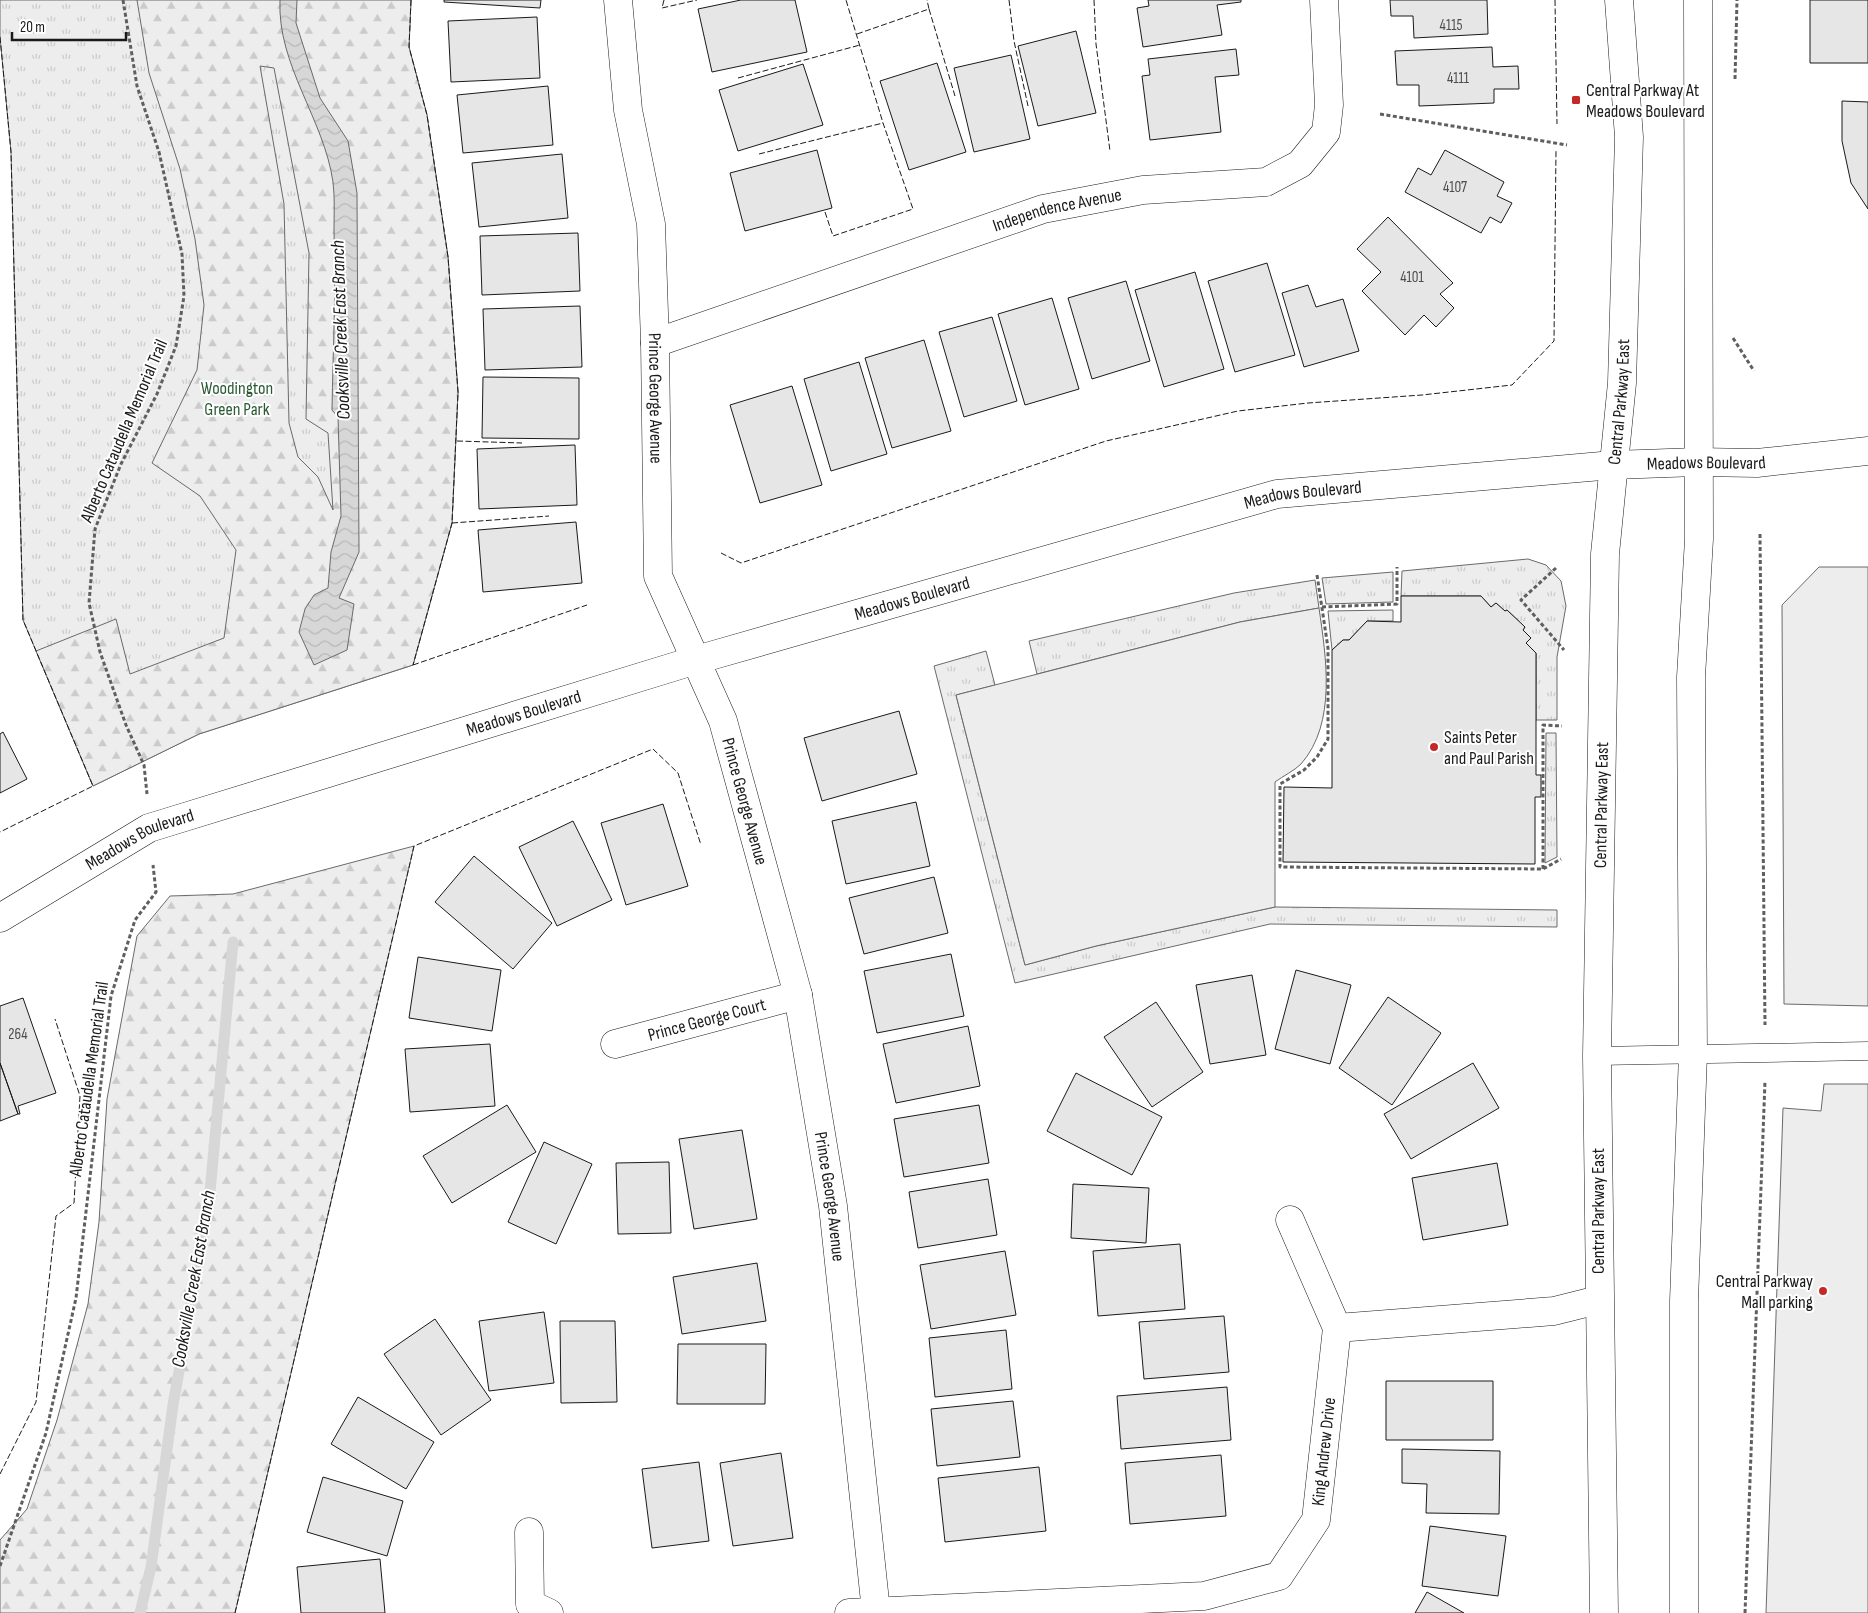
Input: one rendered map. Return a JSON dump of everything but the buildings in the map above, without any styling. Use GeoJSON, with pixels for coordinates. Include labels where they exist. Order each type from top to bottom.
{"type":"FeatureCollection","features":[{"type":"Feature","properties":{"kind":"street","name":"Prince George Avenue"},"geometry":{"type":"LineString","coordinates":[[618,0],[628,110],[651,224],[655,343],[658,576],[723,720],[798,995],[833,1206],[876,1611]]}},
{"type":"Feature","properties":{"kind":"street","name":"Independence Avenue"},"geometry":{"type":"LineString","coordinates":[[655,343],[1043,209],[1142,190],[1266,182],[1300,164],[1326,132],[1329,106],[1324,0]]}},
{"type":"Feature","properties":{"kind":"street","name":"Central Parkway East"},"geometry":{"type":"LineString","coordinates":[[1604,1613],[1598,1300],[1597,1056],[1605,554],[1622,382],[1629,137],[1619,0]]}},
{"type":"Feature","properties":{"kind":"street"},"geometry":{"type":"LineString","coordinates":[[1684,1613],[1684,1301],[1693,1054],[1691,677],[1698,539],[1698,0]]}},
{"type":"Feature","properties":{"kind":"street","name":"Meadows Boulevard"},"geometry":{"type":"LineString","coordinates":[[0,918],[150,828],[696,660],[1277,494],[1613,465],[1697,462],[1757,463],[1868,451]]}},
{"type":"Feature","properties":{"kind":"street","name":"Prince George Court"},"geometry":{"type":"LineString","coordinates":[[615,1044],[798,995]]}},
{"type":"Feature","properties":{"kind":"street"},"geometry":{"type":"LineString","coordinates":[[1290,1220],[1338,1328],[1545,1312],[1598,1300]]}},
{"type":"Feature","properties":{"kind":"street","name":"King Andrew Drive"},"geometry":{"type":"LineString","coordinates":[[849,1613],[1204,1596],[1279,1576],[1316,1520],[1338,1328]]}},
{"type":"Feature","properties":{"kind":"street"},"geometry":{"type":"LineString","coordinates":[[529,1532],[530,1604],[549,1613]]}},
{"type":"Feature","properties":{"kind":"lane"},"geometry":{"type":"LineString","coordinates":[[1597,1056],[1868,1051]]}},
{"type":"Feature","properties":{"kind":"path","name":"Alberto Cataudella Memorial Trail"},"geometry":{"type":"LineString","coordinates":[[0,1566],[46,1433],[76,1298],[110,996],[135,920],[156,892],[144,765],[126,725],[100,652],[89,603],[95,529],[121,464],[156,394],[176,346],[184,296],[182,254],[159,152],[137,86],[123,0]]}},
{"type":"Feature","properties":{"kind":"path"},"geometry":{"type":"LineString","coordinates":[[1380,114],[1567,145]]}},
{"type":"Feature","properties":{"kind":"path"},"geometry":{"type":"LineString","coordinates":[[1322,607],[1397,604],[1397,567]]}},
{"type":"Feature","properties":{"kind":"path"},"geometry":{"type":"LineString","coordinates":[[1556,568],[1521,600],[1564,650]]}},
{"type":"Feature","properties":{"kind":"path"},"geometry":{"type":"LineString","coordinates":[[1317,575],[1328,648],[1328,739],[1317,757],[1304,770],[1280,784],[1280,867],[1543,869],[1561,859]]}},
{"type":"Feature","properties":{"kind":"path"},"geometry":{"type":"LineString","coordinates":[[1543,869],[1543,725],[1562,726]]}},
{"type":"Feature","properties":{"kind":"green space","name":"Woodington Green Park"},"geometry":{"type":"Polygon","coordinates":[[[0,0],[411,0],[409,47],[427,115],[448,257],[458,392],[452,523],[413,665],[199,734],[93,786],[23,620],[11,152],[0,37],[0,0]]]}},
{"type":"Feature","properties":{"kind":"green space","name":"Woodington Green Park"},"geometry":{"type":"Polygon","coordinates":[[[137,0],[411,0],[409,47],[427,115],[448,257],[458,392],[452,523],[413,665],[199,734],[93,786],[36,651],[116,619],[130,674],[224,638],[236,550],[200,496],[152,463],[197,370],[204,305],[195,239],[180,169],[149,73],[137,0]],[[260,66],[284,204],[289,423],[298,457],[318,477],[333,510],[328,433],[306,419],[309,253],[274,68],[260,66]]]}},
{"type":"Feature","properties":{"kind":"green space"},"geometry":{"type":"Polygon","coordinates":[[[1528,559],[1546,565],[1561,581],[1566,606],[1557,657],[1557,720],[1536,720],[1536,653],[1526,643],[1531,638],[1523,630],[1525,627],[1507,610],[1505,611],[1496,603],[1491,607],[1481,596],[1401,596],[1402,571],[1528,559]]]}},
{"type":"Feature","properties":{"kind":"green space"},"geometry":{"type":"Polygon","coordinates":[[[1393,572],[1393,602],[1326,604],[1322,578],[1393,572]]]}},
{"type":"Feature","properties":{"kind":"green space"},"geometry":{"type":"Polygon","coordinates":[[[1315,580],[1319,608],[1240,622],[1037,674],[1029,641],[1234,593],[1315,580]]]}},
{"type":"Feature","properties":{"kind":"green space"},"geometry":{"type":"Polygon","coordinates":[[[1393,610],[1393,621],[1367,621],[1349,640],[1343,640],[1332,650],[1328,611],[1393,610]]]}},
{"type":"Feature","properties":{"kind":"green space"},"geometry":{"type":"Polygon","coordinates":[[[986,651],[995,685],[956,695],[1025,965],[1096,946],[1275,907],[1557,910],[1557,927],[1270,924],[1015,983],[934,666],[986,651]]]}},
{"type":"Feature","properties":{"kind":"green space"},"geometry":{"type":"Polygon","coordinates":[[[1546,733],[1556,733],[1557,857],[1545,863],[1546,733]]]}},
{"type":"Feature","properties":{"kind":"green space"},"geometry":{"type":"Polygon","coordinates":[[[414,846],[235,1613],[0,1613],[0,1540],[27,1509],[57,1420],[88,1304],[99,1222],[107,1099],[137,936],[170,896],[233,894],[414,846]]]}},
{"type":"Feature","properties":{"kind":"shaded area"},"geometry":{"type":"Polygon","coordinates":[[[1819,567],[1868,567],[1868,1006],[1784,1004],[1782,605],[1819,567]]]}},
{"type":"Feature","properties":{"kind":"shaded area"},"geometry":{"type":"Polygon","coordinates":[[[1319,608],[1326,668],[1324,710],[1320,729],[1312,748],[1301,764],[1275,782],[1275,907],[1096,946],[1025,965],[956,695],[1240,622],[1319,608]]]}},
{"type":"Feature","properties":{"kind":"shaded area","name":"Central Parkway Mall parking"},"geometry":{"type":"Polygon","coordinates":[[[1824,1084],[1868,1084],[1868,1613],[1766,1613],[1783,1108],[1821,1111],[1824,1084]]]}},
{"type":"Feature","properties":{"kind":"water"},"geometry":{"type":"Polygon","coordinates":[[[280,0],[297,0],[296,23],[320,98],[348,141],[357,193],[359,552],[339,598],[354,604],[347,650],[314,665],[299,632],[305,609],[314,595],[328,588],[331,552],[341,516],[338,417],[332,410],[335,298],[334,194],[328,159],[293,70],[286,47],[281,24],[280,0]]]}},
{"type":"Feature","properties":{"kind":"waterway","name":"Cooksville Creek East Branch"},"geometry":{"type":"LineString","coordinates":[[140,1613],[151,1567],[173,1405],[209,1203],[233,942]]}},
{"type":"Feature","properties":{"kind":"fence"},"geometry":{"type":"LineString","coordinates":[[411,0],[409,47],[427,115],[448,257],[458,392],[452,523],[413,665]]}},
{"type":"Feature","properties":{"kind":"fence"},"geometry":{"type":"LineString","coordinates":[[664,0],[662,8],[697,0]]}},
{"type":"Feature","properties":{"kind":"fence"},"geometry":{"type":"LineString","coordinates":[[825,212],[833,236],[913,209],[883,123],[846,0]]}},
{"type":"Feature","properties":{"kind":"fence"},"geometry":{"type":"LineString","coordinates":[[857,34],[929,9],[927,0]]}},
{"type":"Feature","properties":{"kind":"fence"},"geometry":{"type":"LineString","coordinates":[[1009,0],[1014,41],[1028,106]]}},
{"type":"Feature","properties":{"kind":"fence"},"geometry":{"type":"LineString","coordinates":[[1094,0],[1096,44],[1110,151]]}},
{"type":"Feature","properties":{"kind":"fence"},"geometry":{"type":"LineString","coordinates":[[1555,0],[1557,124]]}},
{"type":"Feature","properties":{"kind":"fence"},"geometry":{"type":"LineString","coordinates":[[929,9],[955,96]]}},
{"type":"Feature","properties":{"kind":"fence"},"geometry":{"type":"LineString","coordinates":[[0,37],[11,152],[23,620],[93,786],[0,832]]}},
{"type":"Feature","properties":{"kind":"fence"},"geometry":{"type":"LineString","coordinates":[[738,78],[860,45]]}},
{"type":"Feature","properties":{"kind":"fence"},"geometry":{"type":"LineString","coordinates":[[759,154],[883,123]]}},
{"type":"Feature","properties":{"kind":"fence"},"geometry":{"type":"LineString","coordinates":[[721,553],[741,563],[1106,441],[1238,411],[1512,385],[1554,341],[1556,150]]}},
{"type":"Feature","properties":{"kind":"fence"},"geometry":{"type":"LineString","coordinates":[[457,441],[522,443]]}},
{"type":"Feature","properties":{"kind":"fence"},"geometry":{"type":"LineString","coordinates":[[452,523],[549,516]]}},
{"type":"Feature","properties":{"kind":"fence"},"geometry":{"type":"LineString","coordinates":[[413,665],[587,605]]}},
{"type":"Feature","properties":{"kind":"fence"},"geometry":{"type":"LineString","coordinates":[[235,1613],[414,846],[653,749],[678,773],[701,845]]}},
{"type":"Feature","properties":{"kind":"fence"},"geometry":{"type":"LineString","coordinates":[[0,1474],[36,1402],[56,1216],[74,1203],[80,1096],[55,1019]]}},
{"type":"Feature","properties":{"kind":"place","name":"Central Parkway At Meadows Boulevard"},"geometry":{"type":"Point","coordinates":[1576,100]}},
{"type":"Feature","properties":{"kind":"place","name":"Saints Peter and Paul Parish"},"geometry":{"type":"Point","coordinates":[1434,747]}},
{"type":"Feature","properties":{"kind":"place","name":"Central Parkway Mall parking"},"geometry":{"type":"Point","coordinates":[1823,1291]}}]}
